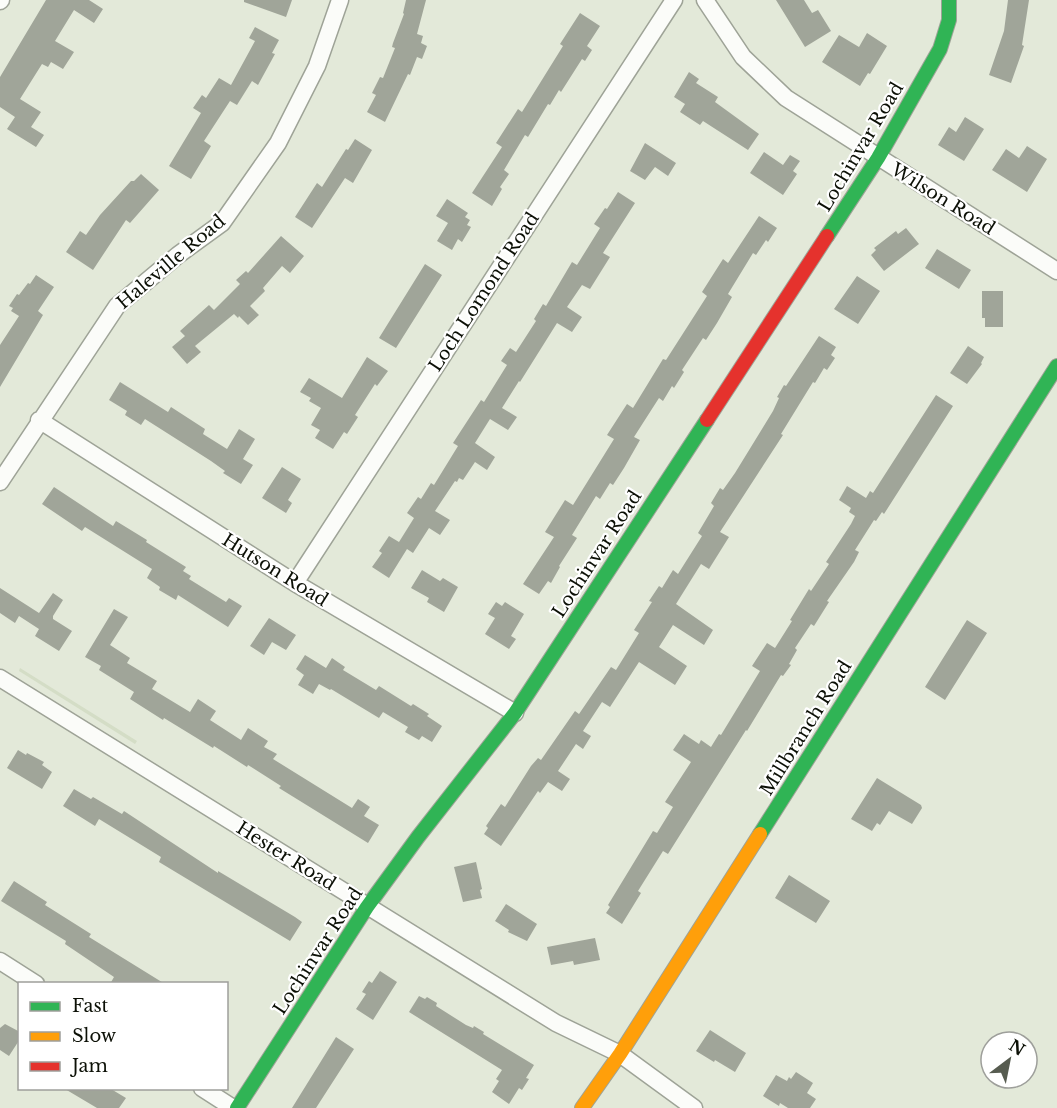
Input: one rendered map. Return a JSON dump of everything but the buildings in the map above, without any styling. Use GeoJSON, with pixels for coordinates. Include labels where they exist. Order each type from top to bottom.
{"type":"FeatureCollection","features":[{"type":"Feature","properties":{"kind":"street","name":"Haleville Road"},"geometry":{"type":"LineString","coordinates":[[0,482],[39,420],[117,306],[178,255],[222,223],[278,143],[317,66],[340,0]]}},
{"type":"Feature","properties":{"kind":"street","name":"Loch Lomond Road"},"geometry":{"type":"LineString","coordinates":[[295,583],[674,0]]}},
{"type":"Feature","properties":{"kind":"street","name":"Wilson Road"},"geometry":{"type":"LineString","coordinates":[[705,0],[743,57],[786,98],[1057,271]]}},
{"type":"Feature","properties":{"kind":"street","name":"Lochinvar Road"},"geometry":{"type":"LineString","coordinates":[[235,1108],[367,907],[418,837],[515,713],[878,158],[940,49],[949,20],[949,0]]}},
{"type":"Feature","properties":{"kind":"street","name":"Millbranch Road"},"geometry":{"type":"LineString","coordinates":[[582,1108],[620,1054],[1057,366]]}},
{"type":"Feature","properties":{"kind":"street","name":"Hutson Road"},"geometry":{"type":"LineString","coordinates":[[39,420],[295,583],[515,713]]}},
{"type":"Feature","properties":{"kind":"street","name":"Hester Road"},"geometry":{"type":"LineString","coordinates":[[0,678],[556,1023],[620,1054],[693,1108]]}},
{"type":"Feature","properties":{"kind":"street"},"geometry":{"type":"LineString","coordinates":[[0,961],[33,982]]}},
{"type":"Feature","properties":{"kind":"street"},"geometry":{"type":"LineString","coordinates":[[204,1090],[235,1108]]}},
{"type":"Feature","properties":{"kind":"green space"},"geometry":{"type":"Polygon","coordinates":[[[20,668],[137,741],[135,744],[19,671],[20,668]]]}},
{"type":"Feature","properties":{"kind":"traffic: fast"},"geometry":{"type":"LineString","coordinates":[[827,236],[878,158],[940,49],[949,20],[949,0]]}},
{"type":"Feature","properties":{"kind":"traffic: fast"},"geometry":{"type":"LineString","coordinates":[[760,834],[1057,366]]}},
{"type":"Feature","properties":{"kind":"traffic: fast"},"geometry":{"type":"LineString","coordinates":[[237,1108],[367,907],[418,837],[515,713],[707,420]]}},
{"type":"Feature","properties":{"kind":"traffic: slow"},"geometry":{"type":"LineString","coordinates":[[582,1108],[620,1054],[760,834]]}},
{"type":"Feature","properties":{"kind":"traffic: jam"},"geometry":{"type":"LineString","coordinates":[[707,420],[827,236]]}}]}
